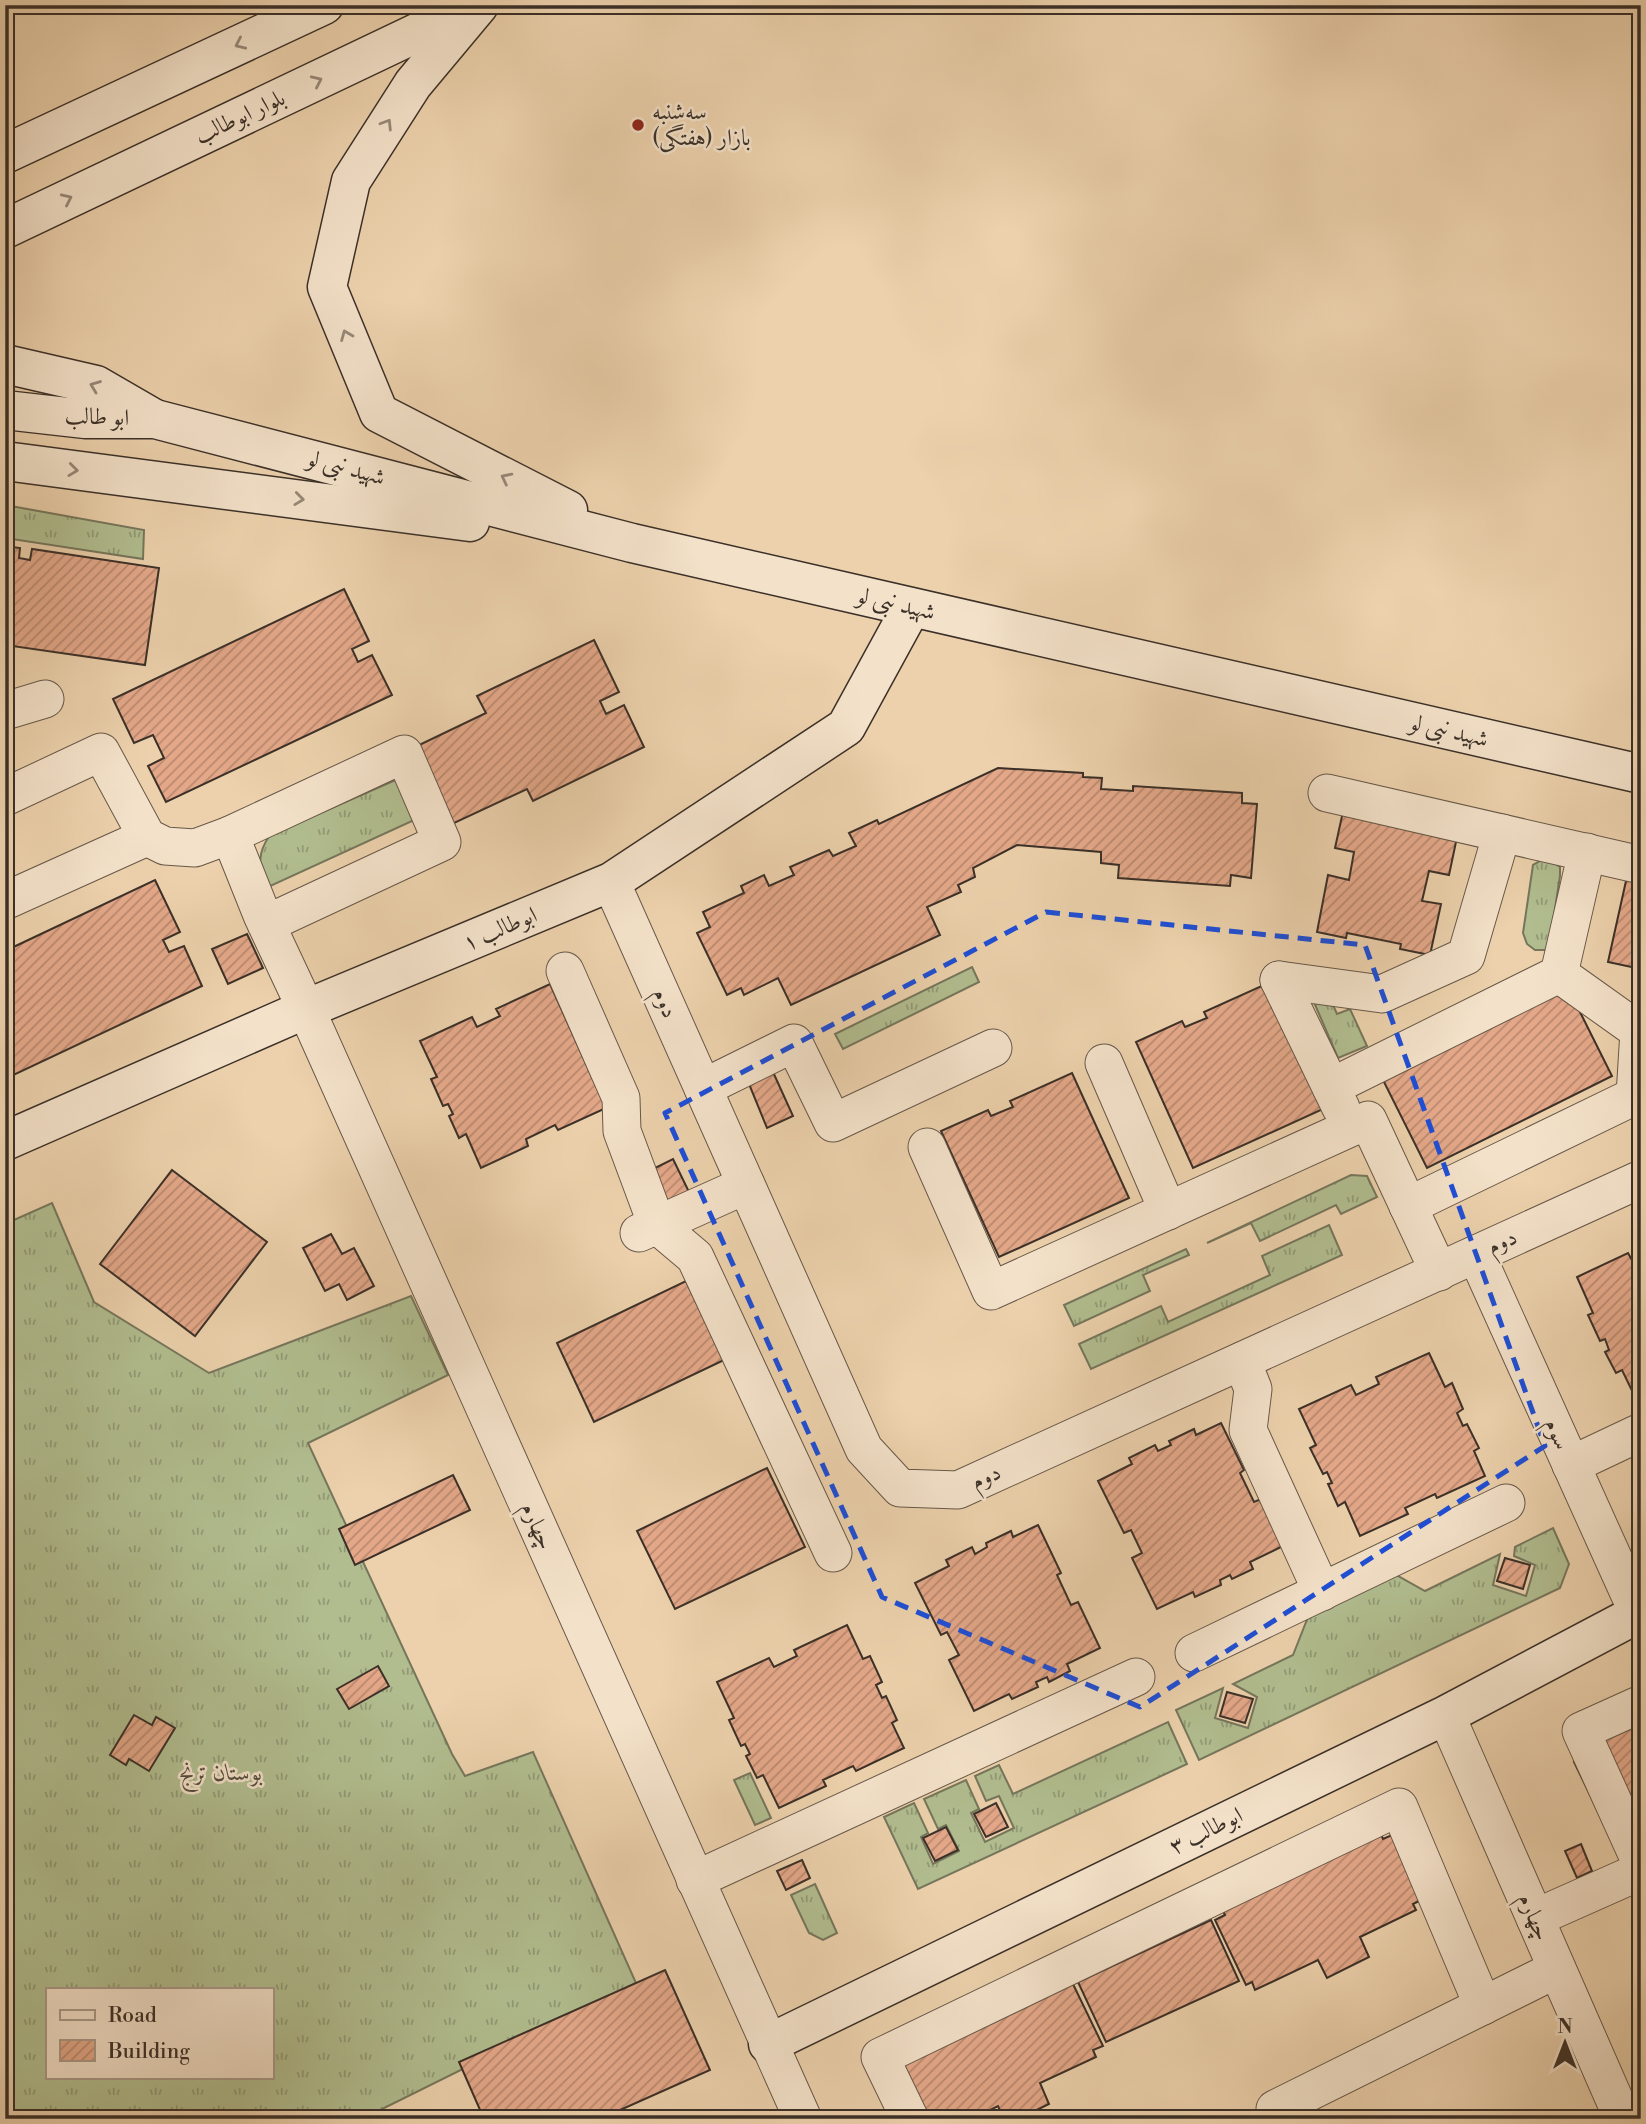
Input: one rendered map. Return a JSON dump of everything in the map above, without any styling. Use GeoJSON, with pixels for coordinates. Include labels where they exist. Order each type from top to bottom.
{"type":"FeatureCollection","features":[{"type":"Feature","properties":{"kind":"main road"},"geometry":{"type":"LineString","coordinates":[[5,154],[324,5]]}},
{"type":"Feature","properties":{"kind":"main road"},"geometry":{"type":"LineString","coordinates":[[477,5],[413,84],[351,181],[327,287],[379,412],[632,542]]}},
{"type":"Feature","properties":{"kind":"main road","name":"بلوار ابوطالب"},"geometry":{"type":"LineString","coordinates":[[5,229],[477,5]]}},
{"type":"Feature","properties":{"kind":"main road","name":"ابو طالب"},"geometry":{"type":"LineString","coordinates":[[5,364],[96,385],[155,419]]}},
{"type":"Feature","properties":{"kind":"main road","name":"ابو طالب"},"geometry":{"type":"LineString","coordinates":[[5,410],[85,419],[155,419]]}},
{"type":"Feature","properties":{"kind":"main road","name":"شهید نبی لو"},"geometry":{"type":"LineString","coordinates":[[155,419],[632,542],[1641,774]]}},
{"type":"Feature","properties":{"kind":"main road"},"geometry":{"type":"LineString","coordinates":[[5,461],[632,542]]}},
{"type":"Feature","properties":{"kind":"main road","name":"ابوطالب ۱"},"geometry":{"type":"LineString","coordinates":[[5,1141],[306,1009],[611,882],[846,727],[911,608]]}},
{"type":"Feature","properties":{"kind":"main road","name":"ابوطالب ۳"},"geometry":{"type":"LineString","coordinates":[[768,2044],[1446,1715],[1639,1613]]}},
{"type":"Feature","properties":{"kind":"street"},"geometry":{"type":"LineString","coordinates":[[5,711],[45,699]]}},
{"type":"Feature","properties":{"kind":"street"},"geometry":{"type":"LineString","coordinates":[[5,797],[101,752],[147,837],[165,846],[195,848],[230,835],[404,754],[442,842],[266,924]]}},
{"type":"Feature","properties":{"kind":"street"},"geometry":{"type":"LineString","coordinates":[[1327,793],[1641,865]]}},
{"type":"Feature","properties":{"kind":"street"},"geometry":{"type":"LineString","coordinates":[[1350,1128],[1279,980],[1382,994],[1466,957],[1502,833]]}},
{"type":"Feature","properties":{"kind":"street","name":"چهارم"},"geometry":{"type":"LineString","coordinates":[[230,835],[266,924],[803,2119]]}},
{"type":"Feature","properties":{"kind":"street"},"geometry":{"type":"LineString","coordinates":[[5,901],[147,837]]}},
{"type":"Feature","properties":{"kind":"street"},"geometry":{"type":"LineString","coordinates":[[1559,974],[1587,852]]}},
{"type":"Feature","properties":{"kind":"street","name":"دوم"},"geometry":{"type":"LineString","coordinates":[[611,882],[864,1449],[900,1488],[958,1490],[1641,1179]]}},
{"type":"Feature","properties":{"kind":"street"},"geometry":{"type":"LineString","coordinates":[[565,971],[621,1098],[622,1131],[646,1229],[695,1257],[833,1553]]}},
{"type":"Feature","properties":{"kind":"street"},"geometry":{"type":"LineString","coordinates":[[1331,1087],[1559,974]]}},
{"type":"Feature","properties":{"kind":"street"},"geometry":{"type":"LineString","coordinates":[[1408,1206],[1635,1096],[1639,1031],[1559,974]]}},
{"type":"Feature","properties":{"kind":"street"},"geometry":{"type":"LineString","coordinates":[[703,1088],[794,1043],[833,1123],[993,1048]]}},
{"type":"Feature","properties":{"kind":"street"},"geometry":{"type":"LineString","coordinates":[[1104,1063],[1168,1211]]}},
{"type":"Feature","properties":{"kind":"street"},"geometry":{"type":"LineString","coordinates":[[927,1147],[991,1292],[1368,1120],[1439,1272]]}},
{"type":"Feature","properties":{"kind":"street"},"geometry":{"type":"LineString","coordinates":[[646,1229],[746,1185]]}},
{"type":"Feature","properties":{"kind":"street","name":"سوم"},"geometry":{"type":"LineString","coordinates":[[1476,1254],[1639,1613]]}},
{"type":"Feature","properties":{"kind":"street"},"geometry":{"type":"LineString","coordinates":[[1241,1361],[1253,1389],[1248,1430],[1321,1592]]}},
{"type":"Feature","properties":{"kind":"street"},"geometry":{"type":"LineString","coordinates":[[1571,1465],[1641,1432]]}},
{"type":"Feature","properties":{"kind":"street"},"geometry":{"type":"LineString","coordinates":[[1194,1653],[1506,1503]]}},
{"type":"Feature","properties":{"kind":"street"},"geometry":{"type":"LineString","coordinates":[[695,1880],[1136,1677]]}},
{"type":"Feature","properties":{"kind":"street"},"geometry":{"type":"LineString","coordinates":[[1641,1703],[1581,1731],[1641,1863]]}},
{"type":"Feature","properties":{"kind":"street","name":"چهارم"},"geometry":{"type":"LineString","coordinates":[[1446,1715],[1623,2119]]}},
{"type":"Feature","properties":{"kind":"street"},"geometry":{"type":"LineString","coordinates":[[911,2119],[880,2057],[1399,1807],[1483,2006]]}},
{"type":"Feature","properties":{"kind":"street"},"geometry":{"type":"LineString","coordinates":[[1535,1918],[1641,1871]]}},
{"type":"Feature","properties":{"kind":"street"},"geometry":{"type":"LineString","coordinates":[[1275,2109],[1557,1969]]}},
{"type":"Feature","properties":{"kind":"highlighted area"},"geometry":{"type":"Polygon","coordinates":[[[1046,912],[1365,945],[1545,1446],[1140,1707],[882,1597],[665,1113],[1046,912]]]}},
{"type":"Feature","properties":{"kind":"green space"},"geometry":{"type":"Polygon","coordinates":[[[5,505],[144,530],[143,559],[5,538],[5,505]]]}},
{"type":"Feature","properties":{"kind":"green space"},"geometry":{"type":"Polygon","coordinates":[[[407,775],[423,816],[266,888],[260,861],[270,835],[407,775]]]}},
{"type":"Feature","properties":{"kind":"green space"},"geometry":{"type":"Polygon","coordinates":[[[1540,861],[1551,861],[1560,867],[1550,942],[1546,950],[1535,950],[1527,944],[1523,933],[1533,865],[1540,861]]]}},
{"type":"Feature","properties":{"kind":"green space"},"geometry":{"type":"Polygon","coordinates":[[[972,967],[979,982],[843,1049],[835,1034],[972,967]]]}},
{"type":"Feature","properties":{"kind":"green space"},"geometry":{"type":"Polygon","coordinates":[[[1325,987],[1337,1014],[1350,1009],[1367,1046],[1338,1058],[1310,993],[1325,987]]]}},
{"type":"Feature","properties":{"kind":"green space"},"geometry":{"type":"Polygon","coordinates":[[[1351,1175],[1367,1176],[1377,1197],[1341,1214],[1336,1205],[1260,1241],[1251,1223],[1207,1243],[1351,1175]]]}},
{"type":"Feature","properties":{"kind":"green space","name":"بوستان ترنج"},"geometry":{"type":"Polygon","coordinates":[[[52,1203],[94,1302],[209,1373],[411,1296],[448,1375],[308,1443],[452,1754],[465,1776],[533,1752],[636,1983],[362,2119],[5,2119],[5,1224],[52,1203]]]}},
{"type":"Feature","properties":{"kind":"green space"},"geometry":{"type":"Polygon","coordinates":[[[1329,1225],[1342,1255],[1091,1369],[1079,1344],[1161,1306],[1168,1322],[1270,1275],[1262,1256],[1329,1225]]]}},
{"type":"Feature","properties":{"kind":"green space"},"geometry":{"type":"Polygon","coordinates":[[[1186,1249],[1189,1255],[1143,1275],[1150,1291],[1074,1326],[1064,1305],[1186,1249]]]}},
{"type":"Feature","properties":{"kind":"green space"},"geometry":{"type":"Polygon","coordinates":[[[1553,1528],[1569,1564],[1560,1588],[1199,1760],[1176,1710],[1223,1688],[1215,1718],[1248,1728],[1257,1697],[1233,1684],[1293,1655],[1310,1612],[1389,1571],[1425,1591],[1500,1554],[1493,1585],[1526,1596],[1535,1565],[1514,1556],[1515,1547],[1553,1528]]]}},
{"type":"Feature","properties":{"kind":"green space"},"geometry":{"type":"Polygon","coordinates":[[[1168,1722],[1187,1764],[918,1889],[884,1817],[914,1803],[928,1833],[921,1837],[933,1864],[959,1851],[946,1825],[938,1829],[924,1799],[966,1780],[979,1809],[971,1813],[985,1842],[1014,1828],[999,1796],[986,1801],[975,1776],[999,1765],[1013,1794],[1168,1722]]]}},
{"type":"Feature","properties":{"kind":"green space"},"geometry":{"type":"Polygon","coordinates":[[[750,1773],[771,1818],[755,1825],[734,1780],[750,1773]]]}},
{"type":"Feature","properties":{"kind":"green space"},"geometry":{"type":"Polygon","coordinates":[[[815,1884],[837,1933],[823,1940],[809,1933],[791,1895],[815,1884]]]}},
{"type":"Feature","properties":{"kind":"building"},"geometry":{"type":"Polygon","coordinates":[[[5,546],[20,548],[19,558],[30,560],[32,549],[159,568],[145,665],[5,645],[5,546]]]}},
{"type":"Feature","properties":{"kind":"building"},"geometry":{"type":"Polygon","coordinates":[[[344,589],[369,641],[352,649],[358,662],[372,655],[392,695],[166,802],[148,766],[164,758],[153,735],[134,743],[113,699],[344,589]]]}},
{"type":"Feature","properties":{"kind":"building"},"geometry":{"type":"Polygon","coordinates":[[[594,640],[619,692],[600,701],[606,714],[624,705],[644,747],[533,801],[527,789],[452,824],[415,747],[486,713],[477,696],[594,640]]]}},
{"type":"Feature","properties":{"kind":"building"},"geometry":{"type":"Polygon","coordinates":[[[998,768],[1083,773],[1083,777],[1102,778],[1101,789],[1133,791],[1133,786],[1242,793],[1242,803],[1257,804],[1251,878],[1231,875],[1230,886],[1118,878],[1119,865],[1101,863],[1101,852],[1017,845],[973,868],[975,877],[958,885],[961,892],[927,907],[940,935],[791,1005],[778,978],[744,995],[741,988],[727,995],[697,933],[710,927],[703,912],[744,893],[741,886],[764,875],[769,886],[794,875],[790,867],[829,850],[833,856],[856,846],[849,833],[877,820],[879,824],[998,768]]]}},
{"type":"Feature","properties":{"kind":"building"},"geometry":{"type":"Polygon","coordinates":[[[1346,798],[1460,823],[1449,875],[1429,871],[1422,901],[1441,904],[1430,955],[1400,949],[1401,944],[1347,933],[1346,938],[1317,932],[1328,875],[1349,880],[1354,852],[1335,848],[1346,798]]]}},
{"type":"Feature","properties":{"kind":"building"},"geometry":{"type":"Polygon","coordinates":[[[1630,863],[1641,865],[1641,969],[1608,962],[1630,863]]]}},
{"type":"Feature","properties":{"kind":"building"},"geometry":{"type":"Polygon","coordinates":[[[155,880],[180,932],[163,940],[169,952],[184,946],[202,986],[5,1079],[5,951],[155,880]]]}},
{"type":"Feature","properties":{"kind":"building"},"geometry":{"type":"Polygon","coordinates":[[[247,934],[263,968],[228,984],[212,949],[247,934]]]}},
{"type":"Feature","properties":{"kind":"building"},"geometry":{"type":"Polygon","coordinates":[[[550,984],[606,1108],[558,1130],[555,1125],[526,1139],[528,1146],[481,1168],[466,1134],[459,1138],[449,1116],[453,1114],[448,1104],[443,1106],[431,1079],[437,1077],[420,1041],[472,1017],[477,1027],[500,1016],[496,1009],[550,984]]]}},
{"type":"Feature","properties":{"kind":"building"},"geometry":{"type":"Polygon","coordinates":[[[1266,984],[1323,1109],[1193,1168],[1136,1042],[1182,1021],[1185,1027],[1207,1018],[1204,1012],[1266,984]]]}},
{"type":"Feature","properties":{"kind":"building"},"geometry":{"type":"Polygon","coordinates":[[[1567,986],[1612,1076],[1427,1168],[1382,1078],[1567,986]]]}},
{"type":"Feature","properties":{"kind":"building"},"geometry":{"type":"Polygon","coordinates":[[[773,1072],[793,1116],[767,1128],[749,1084],[773,1072]]]}},
{"type":"Feature","properties":{"kind":"building"},"geometry":{"type":"Polygon","coordinates":[[[1072,1073],[1129,1198],[999,1257],[941,1131],[988,1110],[991,1116],[1013,1107],[1010,1101],[1072,1073]]]}},
{"type":"Feature","properties":{"kind":"building"},"geometry":{"type":"Polygon","coordinates":[[[673,1159],[689,1192],[666,1202],[651,1170],[673,1159]]]}},
{"type":"Feature","properties":{"kind":"building"},"geometry":{"type":"Polygon","coordinates":[[[172,1170],[267,1242],[195,1336],[100,1264],[172,1170]]]}},
{"type":"Feature","properties":{"kind":"building"},"geometry":{"type":"Polygon","coordinates":[[[331,1234],[342,1254],[354,1248],[374,1286],[347,1300],[339,1284],[325,1291],[303,1248],[331,1234]]]}},
{"type":"Feature","properties":{"kind":"building"},"geometry":{"type":"Polygon","coordinates":[[[1628,1253],[1633,1262],[1641,1259],[1641,1402],[1638,1403],[1622,1370],[1616,1373],[1605,1352],[1609,1350],[1605,1339],[1600,1341],[1588,1315],[1593,1313],[1577,1277],[1628,1253]]]}},
{"type":"Feature","properties":{"kind":"building"},"geometry":{"type":"Polygon","coordinates":[[[686,1281],[724,1360],[594,1422],[557,1343],[686,1281]]]}},
{"type":"Feature","properties":{"kind":"building"},"geometry":{"type":"Polygon","coordinates":[[[1429,1353],[1445,1387],[1452,1383],[1463,1409],[1457,1413],[1463,1426],[1467,1424],[1479,1448],[1474,1451],[1485,1476],[1437,1498],[1435,1494],[1405,1508],[1408,1514],[1360,1536],[1345,1502],[1338,1506],[1328,1484],[1332,1483],[1327,1472],[1323,1474],[1310,1448],[1316,1445],[1299,1409],[1351,1385],[1356,1395],[1379,1384],[1376,1377],[1429,1353]]]}},
{"type":"Feature","properties":{"kind":"building"},"geometry":{"type":"Polygon","coordinates":[[[1221,1423],[1244,1470],[1240,1473],[1254,1502],[1261,1499],[1283,1546],[1250,1562],[1253,1569],[1232,1579],[1230,1575],[1220,1580],[1221,1585],[1195,1597],[1193,1592],[1157,1609],[1132,1558],[1142,1553],[1131,1530],[1124,1533],[1098,1481],[1132,1464],[1129,1458],[1155,1445],[1158,1451],[1171,1445],[1169,1441],[1194,1429],[1196,1435],[1221,1423]]]}},
{"type":"Feature","properties":{"kind":"building"},"geometry":{"type":"Polygon","coordinates":[[[767,1468],[805,1547],[675,1609],[637,1531],[767,1468]]]}},
{"type":"Feature","properties":{"kind":"building"},"geometry":{"type":"Polygon","coordinates":[[[453,1475],[470,1510],[355,1565],[339,1529],[453,1475]]]}},
{"type":"Feature","properties":{"kind":"building"},"geometry":{"type":"Polygon","coordinates":[[[1038,1525],[1061,1573],[1057,1575],[1071,1605],[1078,1602],[1100,1648],[1067,1664],[1070,1671],[1049,1682],[1047,1677],[1036,1682],[1038,1687],[1012,1699],[1009,1694],[974,1711],[949,1660],[959,1655],[947,1632],[941,1635],[915,1583],[949,1566],[946,1560],[972,1547],[975,1554],[987,1547],[986,1543],[1011,1531],[1013,1537],[1038,1525]]]}},
{"type":"Feature","properties":{"kind":"building"},"geometry":{"type":"Polygon","coordinates":[[[1505,1558],[1530,1565],[1523,1589],[1497,1581],[1505,1558]]]}},
{"type":"Feature","properties":{"kind":"building"},"geometry":{"type":"Polygon","coordinates":[[[847,1625],[863,1659],[870,1656],[882,1682],[876,1685],[882,1698],[886,1696],[897,1720],[892,1723],[904,1748],[856,1771],[853,1766],[823,1780],[826,1786],[779,1808],[763,1775],[757,1778],[746,1756],[750,1754],[745,1744],[741,1746],[729,1720],[734,1718],[717,1682],[769,1658],[774,1667],[797,1656],[794,1650],[847,1625]]]}},
{"type":"Feature","properties":{"kind":"building"},"geometry":{"type":"Polygon","coordinates":[[[378,1666],[389,1686],[349,1709],[337,1689],[378,1666]]]}},
{"type":"Feature","properties":{"kind":"building"},"geometry":{"type":"Polygon","coordinates":[[[1227,1692],[1253,1699],[1245,1723],[1220,1716],[1227,1692]]]}},
{"type":"Feature","properties":{"kind":"building"},"geometry":{"type":"Polygon","coordinates":[[[134,1715],[152,1725],[156,1717],[175,1728],[149,1771],[129,1759],[126,1765],[110,1755],[134,1715]]]}},
{"type":"Feature","properties":{"kind":"building"},"geometry":{"type":"Polygon","coordinates":[[[1641,1721],[1641,1850],[1617,1850],[1574,1762],[1588,1754],[1585,1748],[1641,1721]]]}},
{"type":"Feature","properties":{"kind":"building"},"geometry":{"type":"Polygon","coordinates":[[[996,1803],[1008,1827],[986,1837],[974,1814],[996,1803]]]}},
{"type":"Feature","properties":{"kind":"building"},"geometry":{"type":"Polygon","coordinates":[[[946,1827],[958,1850],[935,1861],[923,1838],[946,1827]]]}},
{"type":"Feature","properties":{"kind":"building"},"geometry":{"type":"Polygon","coordinates":[[[1379,1830],[1383,1839],[1392,1835],[1423,1899],[1413,1904],[1416,1910],[1360,1937],[1369,1957],[1327,1978],[1318,1960],[1255,1990],[1252,1982],[1246,1985],[1215,1920],[1225,1915],[1220,1905],[1379,1830]]]}},
{"type":"Feature","properties":{"kind":"building"},"geometry":{"type":"Polygon","coordinates":[[[1581,1844],[1592,1871],[1577,1878],[1565,1851],[1581,1844]]]}},
{"type":"Feature","properties":{"kind":"building"},"geometry":{"type":"Polygon","coordinates":[[[802,1860],[810,1878],[786,1890],[777,1871],[802,1860]]]}},
{"type":"Feature","properties":{"kind":"building"},"geometry":{"type":"Polygon","coordinates":[[[1211,1920],[1239,1981],[1106,2042],[1078,1982],[1211,1920]]]}},
{"type":"Feature","properties":{"kind":"building"},"geometry":{"type":"Polygon","coordinates":[[[665,1970],[710,2070],[600,2119],[484,2119],[459,2062],[665,1970]]]}},
{"type":"Feature","properties":{"kind":"building"},"geometry":{"type":"Polygon","coordinates":[[[1072,1982],[1103,2046],[1093,2050],[1096,2057],[1040,2083],[1049,2104],[1018,2119],[1004,2119],[998,2106],[972,2119],[920,2119],[895,2066],[1072,1982]]]}},
{"type":"Feature","properties":{"kind":"place","name":"سه‌شنبه بازار (هفتگی)"},"geometry":{"type":"Point","coordinates":[638,125]}}]}
